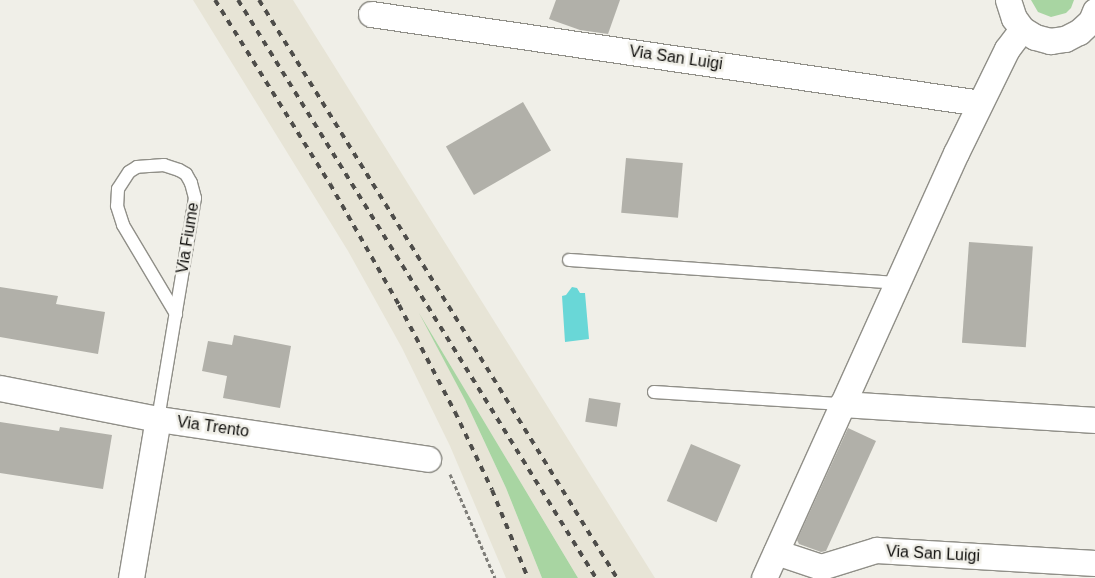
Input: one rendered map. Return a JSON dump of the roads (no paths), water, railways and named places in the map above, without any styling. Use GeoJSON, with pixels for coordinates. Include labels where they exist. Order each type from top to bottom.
{"type":"FeatureCollection","features":[{"type":"Feature","properties":{"kind":"street"},"geometry":{"type":"LineString","coordinates":[[1008,0],[1014,18],[1022,29],[1035,37],[1050,41],[1065,39],[1079,32],[1091,20],[1095,11]]}},
{"type":"Feature","properties":{"kind":"street","name":"Via San Luigi"},"geometry":{"type":"LineString","coordinates":[[371,14],[980,102]]}},
{"type":"Feature","properties":{"kind":"street"},"geometry":{"type":"LineString","coordinates":[[764,578],[980,102],[1007,49],[1022,29]]}},
{"type":"Feature","properties":{"kind":"street","name":"Via Trento"},"geometry":{"type":"LineString","coordinates":[[0,388],[158,419],[428,459]]}},
{"type":"Feature","properties":{"kind":"street"},"geometry":{"type":"LineString","coordinates":[[842,404],[1095,420]]}},
{"type":"Feature","properties":{"kind":"street","name":"Via Fiume"},"geometry":{"type":"LineString","coordinates":[[132,578],[158,419]]}},
{"type":"Feature","properties":{"kind":"street","name":"Via San Luigi"},"geometry":{"type":"LineString","coordinates":[[776,552],[821,567],[876,550],[1095,563]]}},
{"type":"Feature","properties":{"kind":"lane","name":"Via Fiume"},"geometry":{"type":"LineString","coordinates":[[158,419],[176,314],[195,198],[192,183],[179,170],[164,165],[137,167],[129,172],[118,189],[118,206],[123,225],[176,314]]}},
{"type":"Feature","properties":{"kind":"lane"},"geometry":{"type":"LineString","coordinates":[[569,260],[897,283]]}},
{"type":"Feature","properties":{"kind":"lane"},"geometry":{"type":"LineString","coordinates":[[654,392],[842,404]]}},
{"type":"Feature","properties":{"kind":"water"},"geometry":{"type":"Polygon","coordinates":[[[572,287],[577,288],[580,293],[585,293],[589,339],[565,342],[562,296],[566,295],[572,287]]]}},
{"type":"Feature","properties":{"kind":"railway"},"geometry":{"type":"LineString","coordinates":[[215,0],[330,184],[399,305],[455,412],[492,490],[528,578]]}},
{"type":"Feature","properties":{"kind":"railway"},"geometry":{"type":"LineString","coordinates":[[238,0],[596,578]]}},
{"type":"Feature","properties":{"kind":"railway"},"geometry":{"type":"LineString","coordinates":[[259,0],[617,578]]}}]}
